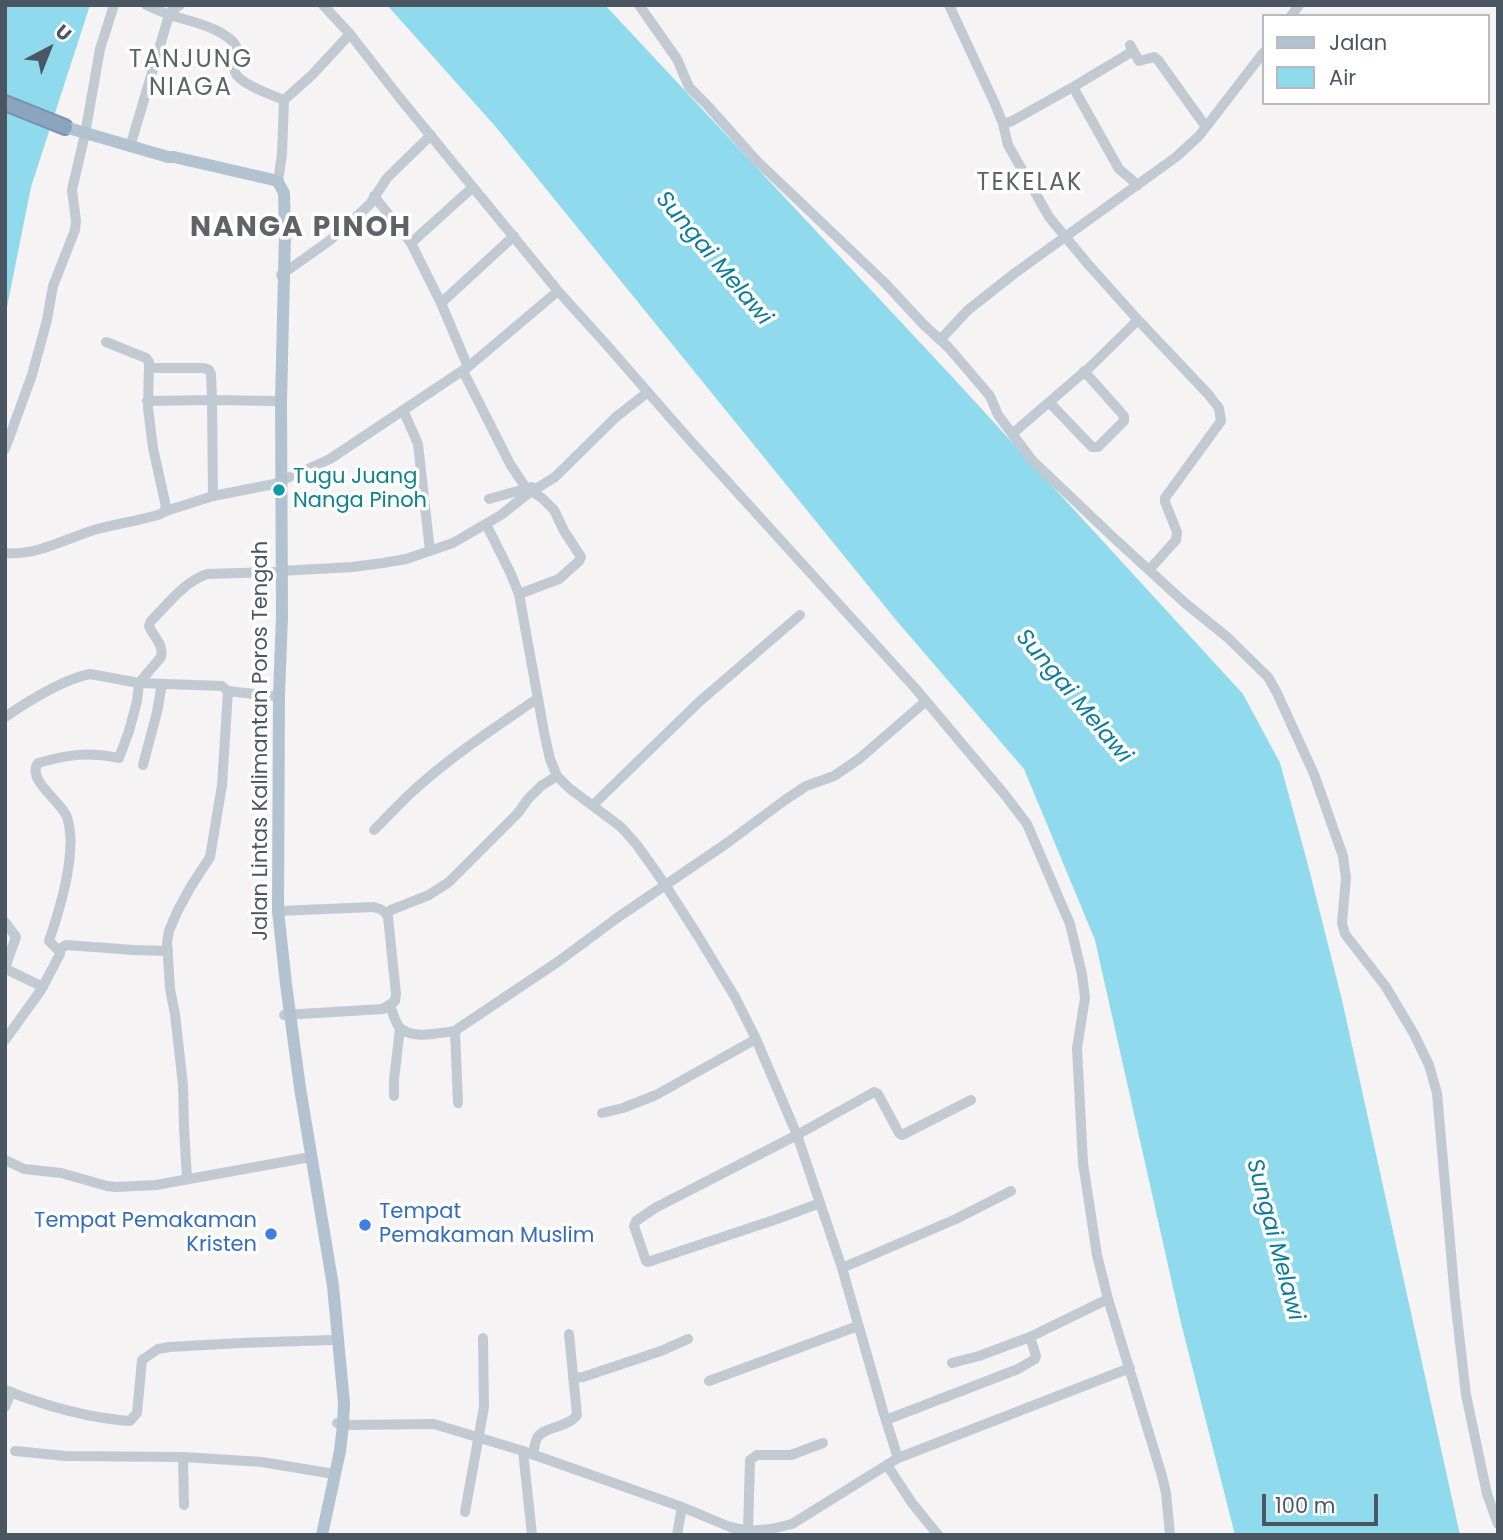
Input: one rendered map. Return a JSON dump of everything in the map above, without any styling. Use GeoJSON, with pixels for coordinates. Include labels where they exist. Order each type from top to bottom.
{"type":"FeatureCollection","features":[{"type":"Feature","properties":{"kind":"highway"},"geometry":{"type":"LineString","coordinates":[[5,103],[65,127]]}},
{"type":"Feature","properties":{"kind":"main road","name":"Jalan Lintas Kalimantan Poros Tengah"},"geometry":{"type":"LineString","coordinates":[[65,127],[168,157],[258,175],[278,183],[284,193],[275,401],[278,571],[282,617],[278,911],[289,1059],[327,1287],[340,1424],[335,1475],[322,1535]]}},
{"type":"Feature","properties":{"kind":"main road","name":"Jalan Lintas Kalimantan Poros Tengah"},"geometry":{"type":"LineString","coordinates":[[168,157],[173,162],[271,187],[277,194],[281,275],[277,482]]}},
{"type":"Feature","properties":{"kind":"main road","name":"Jalan Lintas Kalimantan Poros Tengah"},"geometry":{"type":"LineString","coordinates":[[278,571],[271,696],[274,940],[333,1286],[344,1403],[315,1535]]}},
{"type":"Feature","properties":{"kind":"street"},"geometry":{"type":"LineString","coordinates":[[5,449],[32,375],[54,286],[75,230],[72,190],[100,49],[114,5]]}},
{"type":"Feature","properties":{"kind":"street"},"geometry":{"type":"LineString","coordinates":[[146,5],[226,36],[238,49],[234,66],[238,78],[284,100]]}},
{"type":"Feature","properties":{"kind":"street"},"geometry":{"type":"LineString","coordinates":[[130,147],[169,15],[180,5]]}},
{"type":"Feature","properties":{"kind":"street"},"geometry":{"type":"LineString","coordinates":[[323,5],[350,34],[558,291],[926,701],[1027,824],[1076,943],[1085,998],[1077,1048],[1083,1163],[1097,1255],[1167,1493],[1170,1535]]}},
{"type":"Feature","properties":{"kind":"street"},"geometry":{"type":"LineString","coordinates":[[639,5],[677,59],[689,87],[757,161],[884,282],[940,340],[990,396],[998,415],[1032,460],[1268,677],[1314,774],[1343,856],[1346,878],[1342,923],[1345,934],[1386,987],[1414,1034],[1429,1065],[1437,1093],[1466,1395],[1487,1494],[1498,1524]]}},
{"type":"Feature","properties":{"kind":"street"},"geometry":{"type":"LineString","coordinates":[[949,5],[1003,124],[1008,145],[1049,217],[1087,263],[1219,408],[1222,421],[1165,498],[1177,533],[1176,540],[1149,570]]}},
{"type":"Feature","properties":{"kind":"street"},"geometry":{"type":"LineString","coordinates":[[278,183],[284,100],[312,75],[350,34]]}},
{"type":"Feature","properties":{"kind":"street"},"geometry":{"type":"LineString","coordinates":[[1003,124],[1073,87],[1132,48],[1138,60],[1156,58],[1206,127]]}},
{"type":"Feature","properties":{"kind":"street"},"geometry":{"type":"LineString","coordinates":[[940,340],[968,310],[1015,273],[1177,157],[1206,127],[1262,54]]}},
{"type":"Feature","properties":{"kind":"street"},"geometry":{"type":"LineString","coordinates":[[1073,87],[1119,169],[1137,186]]}},
{"type":"Feature","properties":{"kind":"street"},"geometry":{"type":"LineString","coordinates":[[281,275],[329,241],[372,200],[387,178],[431,135]]}},
{"type":"Feature","properties":{"kind":"street"},"geometry":{"type":"LineString","coordinates":[[411,243],[473,187]]}},
{"type":"Feature","properties":{"kind":"street"},"geometry":{"type":"LineString","coordinates":[[372,200],[411,243],[441,303],[465,369],[510,464],[526,491],[543,499],[554,510],[581,557],[559,579],[519,594]]}},
{"type":"Feature","properties":{"kind":"street"},"geometry":{"type":"LineString","coordinates":[[441,303],[514,236]]}},
{"type":"Feature","properties":{"kind":"street"},"geometry":{"type":"LineString","coordinates":[[5,553],[29,552],[95,530],[158,515],[213,496],[277,482],[330,459],[465,369],[558,291]]}},
{"type":"Feature","properties":{"kind":"street"},"geometry":{"type":"LineString","coordinates":[[1012,434],[1138,320]]}},
{"type":"Feature","properties":{"kind":"street"},"geometry":{"type":"LineString","coordinates":[[106,341],[146,358],[149,362],[147,401],[166,511]]}},
{"type":"Feature","properties":{"kind":"street"},"geometry":{"type":"LineString","coordinates":[[149,368],[204,368],[211,374],[213,496]]}},
{"type":"Feature","properties":{"kind":"street"},"geometry":{"type":"LineString","coordinates":[[1049,402],[1091,447],[1098,447],[1124,421],[1124,416],[1084,371]]}},
{"type":"Feature","properties":{"kind":"street"},"geometry":{"type":"LineString","coordinates":[[489,499],[526,491],[555,477],[616,417],[649,392]]}},
{"type":"Feature","properties":{"kind":"street"},"geometry":{"type":"LineString","coordinates":[[147,401],[275,401]]}},
{"type":"Feature","properties":{"kind":"street"},"geometry":{"type":"LineString","coordinates":[[402,410],[418,444],[430,551]]}},
{"type":"Feature","properties":{"kind":"street"},"geometry":{"type":"LineString","coordinates":[[5,1040],[43,987],[60,954],[49,941],[59,909],[70,854],[69,828],[64,810],[40,783],[35,766],[38,763],[79,754],[119,758],[137,701],[139,683],[161,657],[161,645],[149,626],[151,621],[198,577],[207,574],[373,565],[405,559],[453,543],[501,515],[526,491]]}},
{"type":"Feature","properties":{"kind":"street"},"geometry":{"type":"LineString","coordinates":[[486,524],[519,594],[544,732],[557,776],[621,827],[637,845],[666,886],[735,997],[756,1039],[797,1135],[842,1268],[898,1458]]}},
{"type":"Feature","properties":{"kind":"street"},"geometry":{"type":"LineString","coordinates":[[593,805],[699,702],[800,615]]}},
{"type":"Feature","properties":{"kind":"street"},"geometry":{"type":"LineString","coordinates":[[5,717],[48,691],[90,674],[139,683],[222,686],[228,691],[271,696]]}},
{"type":"Feature","properties":{"kind":"street"},"geometry":{"type":"LineString","coordinates":[[143,765],[162,684]]}},
{"type":"Feature","properties":{"kind":"street"},"geometry":{"type":"LineString","coordinates":[[187,1179],[183,1085],[170,989],[169,932],[190,888],[210,857],[222,785],[228,691]]}},
{"type":"Feature","properties":{"kind":"street"},"geometry":{"type":"LineString","coordinates":[[374,830],[435,773],[538,698]]}},
{"type":"Feature","properties":{"kind":"street"},"geometry":{"type":"LineString","coordinates":[[390,1006],[400,1028],[405,1032],[418,1034],[454,1031],[559,961],[806,786],[834,776],[859,759],[926,701]]}},
{"type":"Feature","properties":{"kind":"street"},"geometry":{"type":"LineString","coordinates":[[386,914],[429,895],[449,881],[518,813],[541,786],[557,776]]}},
{"type":"Feature","properties":{"kind":"street"},"geometry":{"type":"LineString","coordinates":[[278,911],[373,907],[380,909],[386,914],[396,994],[395,1002],[383,1009],[287,1015]]}},
{"type":"Feature","properties":{"kind":"street"},"geometry":{"type":"LineString","coordinates":[[5,922],[16,937],[6,968],[43,987]]}},
{"type":"Feature","properties":{"kind":"street"},"geometry":{"type":"LineString","coordinates":[[58,950],[66,945],[168,951]]}},
{"type":"Feature","properties":{"kind":"street"},"geometry":{"type":"LineString","coordinates":[[394,1096],[400,1028]]}},
{"type":"Feature","properties":{"kind":"street"},"geometry":{"type":"LineString","coordinates":[[454,1031],[458,1103]]}},
{"type":"Feature","properties":{"kind":"street"},"geometry":{"type":"LineString","coordinates":[[603,1113],[656,1095],[756,1039]]}},
{"type":"Feature","properties":{"kind":"street"},"geometry":{"type":"LineString","coordinates":[[820,1203],[648,1262],[634,1226],[636,1221],[655,1208],[874,1092],[878,1094],[902,1135],[971,1101]]}},
{"type":"Feature","properties":{"kind":"street"},"geometry":{"type":"LineString","coordinates":[[5,1160],[24,1169],[61,1173],[116,1187],[156,1185],[305,1158]]}},
{"type":"Feature","properties":{"kind":"street"},"geometry":{"type":"LineString","coordinates":[[842,1268],[956,1219],[1011,1191]]}},
{"type":"Feature","properties":{"kind":"street"},"geometry":{"type":"LineString","coordinates":[[952,1363],[1030,1337],[1108,1299]]}},
{"type":"Feature","properties":{"kind":"street"},"geometry":{"type":"LineString","coordinates":[[709,1381],[858,1325]]}},
{"type":"Feature","properties":{"kind":"street"},"geometry":{"type":"LineString","coordinates":[[532,1535],[528,1453],[542,1433],[571,1421],[576,1415],[569,1334]]}},
{"type":"Feature","properties":{"kind":"street"},"geometry":{"type":"LineString","coordinates":[[886,1420],[1025,1365],[1036,1356],[1030,1337]]}},
{"type":"Feature","properties":{"kind":"street"},"geometry":{"type":"LineString","coordinates":[[466,1512],[484,1407],[483,1338]]}},
{"type":"Feature","properties":{"kind":"street"},"geometry":{"type":"LineString","coordinates":[[573,1378],[660,1351],[688,1339]]}},
{"type":"Feature","properties":{"kind":"street"},"geometry":{"type":"LineString","coordinates":[[5,1406],[8,1391],[56,1407],[130,1420],[137,1413],[142,1360],[158,1349],[332,1340]]}},
{"type":"Feature","properties":{"kind":"street"},"geometry":{"type":"LineString","coordinates":[[340,1424],[434,1424],[528,1453],[682,1507],[730,1527],[748,1531],[792,1524],[898,1458],[1130,1368]]}},
{"type":"Feature","properties":{"kind":"street"},"geometry":{"type":"LineString","coordinates":[[748,1531],[750,1460],[757,1455],[791,1455],[823,1443]]}},
{"type":"Feature","properties":{"kind":"street"},"geometry":{"type":"LineString","coordinates":[[15,1451],[65,1456],[183,1457],[262,1462],[328,1473]]}},
{"type":"Feature","properties":{"kind":"street"},"geometry":{"type":"LineString","coordinates":[[183,1457],[184,1505]]}},
{"type":"Feature","properties":{"kind":"street"},"geometry":{"type":"LineString","coordinates":[[887,1465],[912,1503],[938,1535]]}},
{"type":"Feature","properties":{"kind":"street"},"geometry":{"type":"LineString","coordinates":[[677,1535],[682,1507]]}},
{"type":"Feature","properties":{"kind":"water"},"geometry":{"type":"Polygon","coordinates":[[[5,5],[90,5],[31,187],[5,317],[5,5]]]}},
{"type":"Feature","properties":{"kind":"water","name":"Sungai Melawi"},"geometry":{"type":"Polygon","coordinates":[[[387,5],[605,5],[1243,694],[1280,763],[1308,865],[1342,1000],[1460,1535],[1235,1535],[1181,1323],[1095,940],[1024,769],[896,620],[495,126],[387,5]]]}},
{"type":"Feature","properties":{"kind":"place","name":"Tugu Juang Nanga Pinoh"},"geometry":{"type":"Point","coordinates":[279,490]}},
{"type":"Feature","properties":{"kind":"place","name":"Tempat Pemakaman Muslim"},"geometry":{"type":"Point","coordinates":[365,1225]}},
{"type":"Feature","properties":{"kind":"place","name":"Tempat Pemakaman Kristen"},"geometry":{"type":"Point","coordinates":[271,1234]}},
{"type":"Feature","properties":{"kind":"district","name":"TANJUNG NIAGA"},"geometry":{"type":"Point","coordinates":[191,75]}},
{"type":"Feature","properties":{"kind":"district","name":"TEKELAK"},"geometry":{"type":"Point","coordinates":[1030,184]}},
{"type":"Feature","properties":{"kind":"district","name":"NANGA PINOH"},"geometry":{"type":"Point","coordinates":[301,229]}}]}
